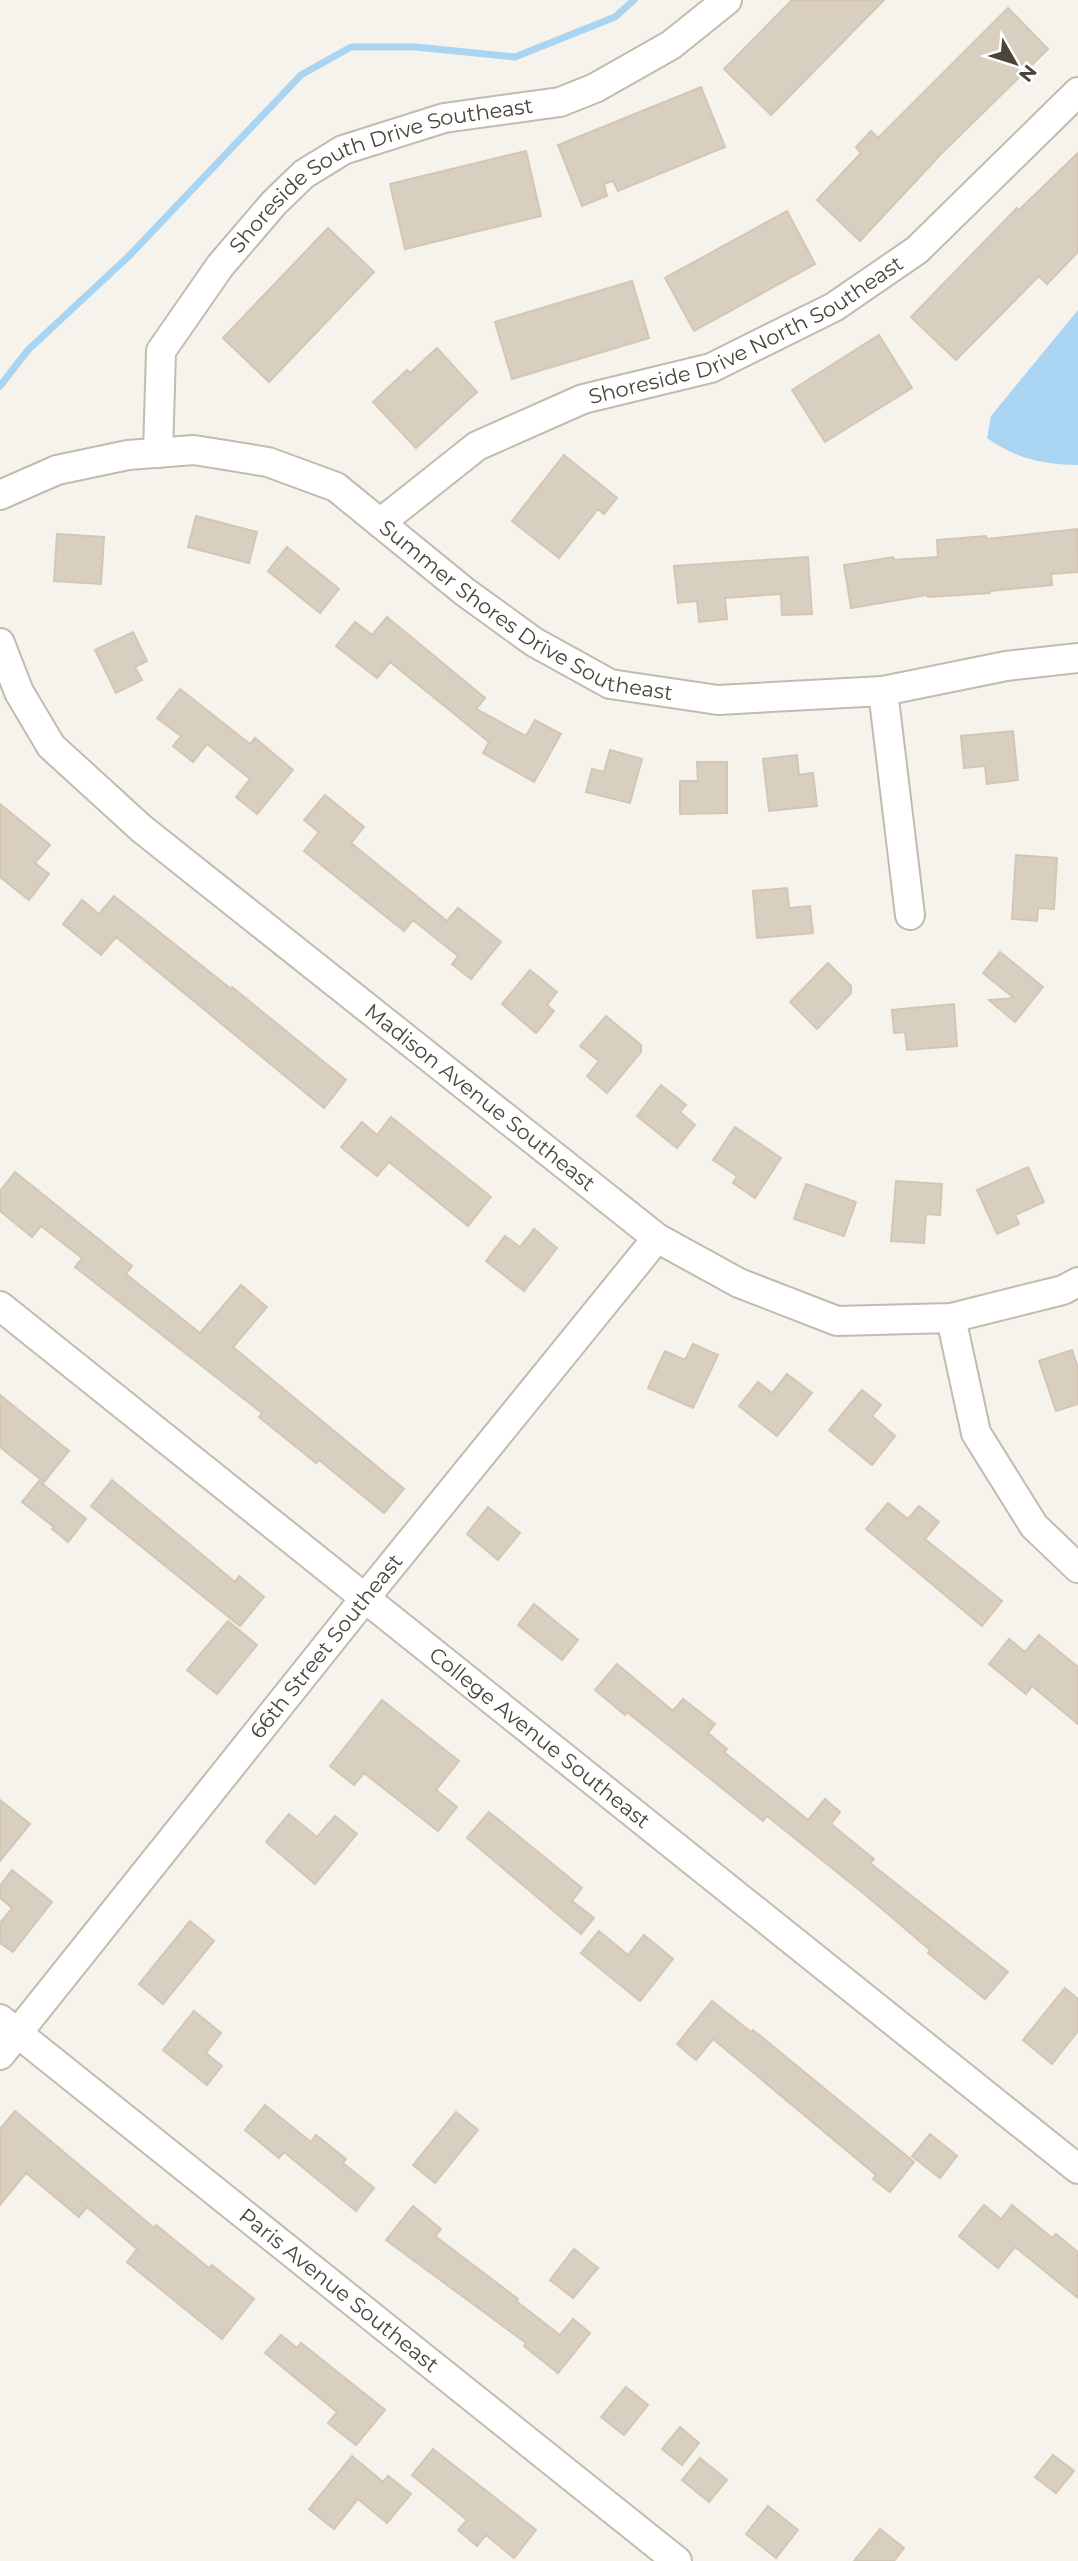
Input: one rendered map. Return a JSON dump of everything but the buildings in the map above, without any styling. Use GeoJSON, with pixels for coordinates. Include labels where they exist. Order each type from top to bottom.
{"type":"FeatureCollection","features":[{"type":"Feature","properties":{"kind":"street","name":"Shoreside South Drive Southeast"},"geometry":{"type":"LineString","coordinates":[[158,453],[161,351],[220,266],[274,203],[304,174],[343,150],[444,118],[559,102],[583,93],[671,45],[727,0]]}},
{"type":"Feature","properties":{"kind":"street","name":"Shoreside Drive North Southeast"},"geometry":{"type":"LineString","coordinates":[[380,523],[477,446],[583,399],[711,368],[834,307],[917,250],[1078,92]]}},
{"type":"Feature","properties":{"kind":"street","name":"Summer Shores Drive Southeast"},"geometry":{"type":"LineString","coordinates":[[0,495],[57,470],[128,455],[194,450],[268,462],[336,487],[465,592],[534,642],[610,684],[718,700],[883,691],[1006,666],[1078,658]]}},
{"type":"Feature","properties":{"kind":"street","name":"Madison Avenue Southeast"},"geometry":{"type":"LineString","coordinates":[[0,643],[19,692],[51,746],[91,783],[142,829],[657,1238],[739,1283],[836,1321],[951,1318],[1063,1290],[1078,1282]]}},
{"type":"Feature","properties":{"kind":"street"},"geometry":{"type":"LineString","coordinates":[[883,691],[910,915]]}},
{"type":"Feature","properties":{"kind":"street","name":"66th Street Southeast"},"geometry":{"type":"LineString","coordinates":[[0,2055],[9,2026],[365,1598],[657,1238]]}},
{"type":"Feature","properties":{"kind":"street","name":"College Avenue Southeast"},"geometry":{"type":"LineString","coordinates":[[0,1306],[1078,2169]]}},
{"type":"Feature","properties":{"kind":"street"},"geometry":{"type":"LineString","coordinates":[[951,1318],[976,1433],[1034,1526],[1078,1568]]}},
{"type":"Feature","properties":{"kind":"street","name":"Paris Avenue Southeast"},"geometry":{"type":"LineString","coordinates":[[9,2026],[677,2561]]}},
{"type":"Feature","properties":{"kind":"water"},"geometry":{"type":"Polygon","coordinates":[[[1078,310],[1078,465],[1030,459],[987,438],[991,416],[1078,310]]]}},
{"type":"Feature","properties":{"kind":"waterway"},"geometry":{"type":"LineString","coordinates":[[0,386],[28,350],[129,256],[301,75],[351,47],[416,47],[515,57],[615,17],[634,0]]}}]}
